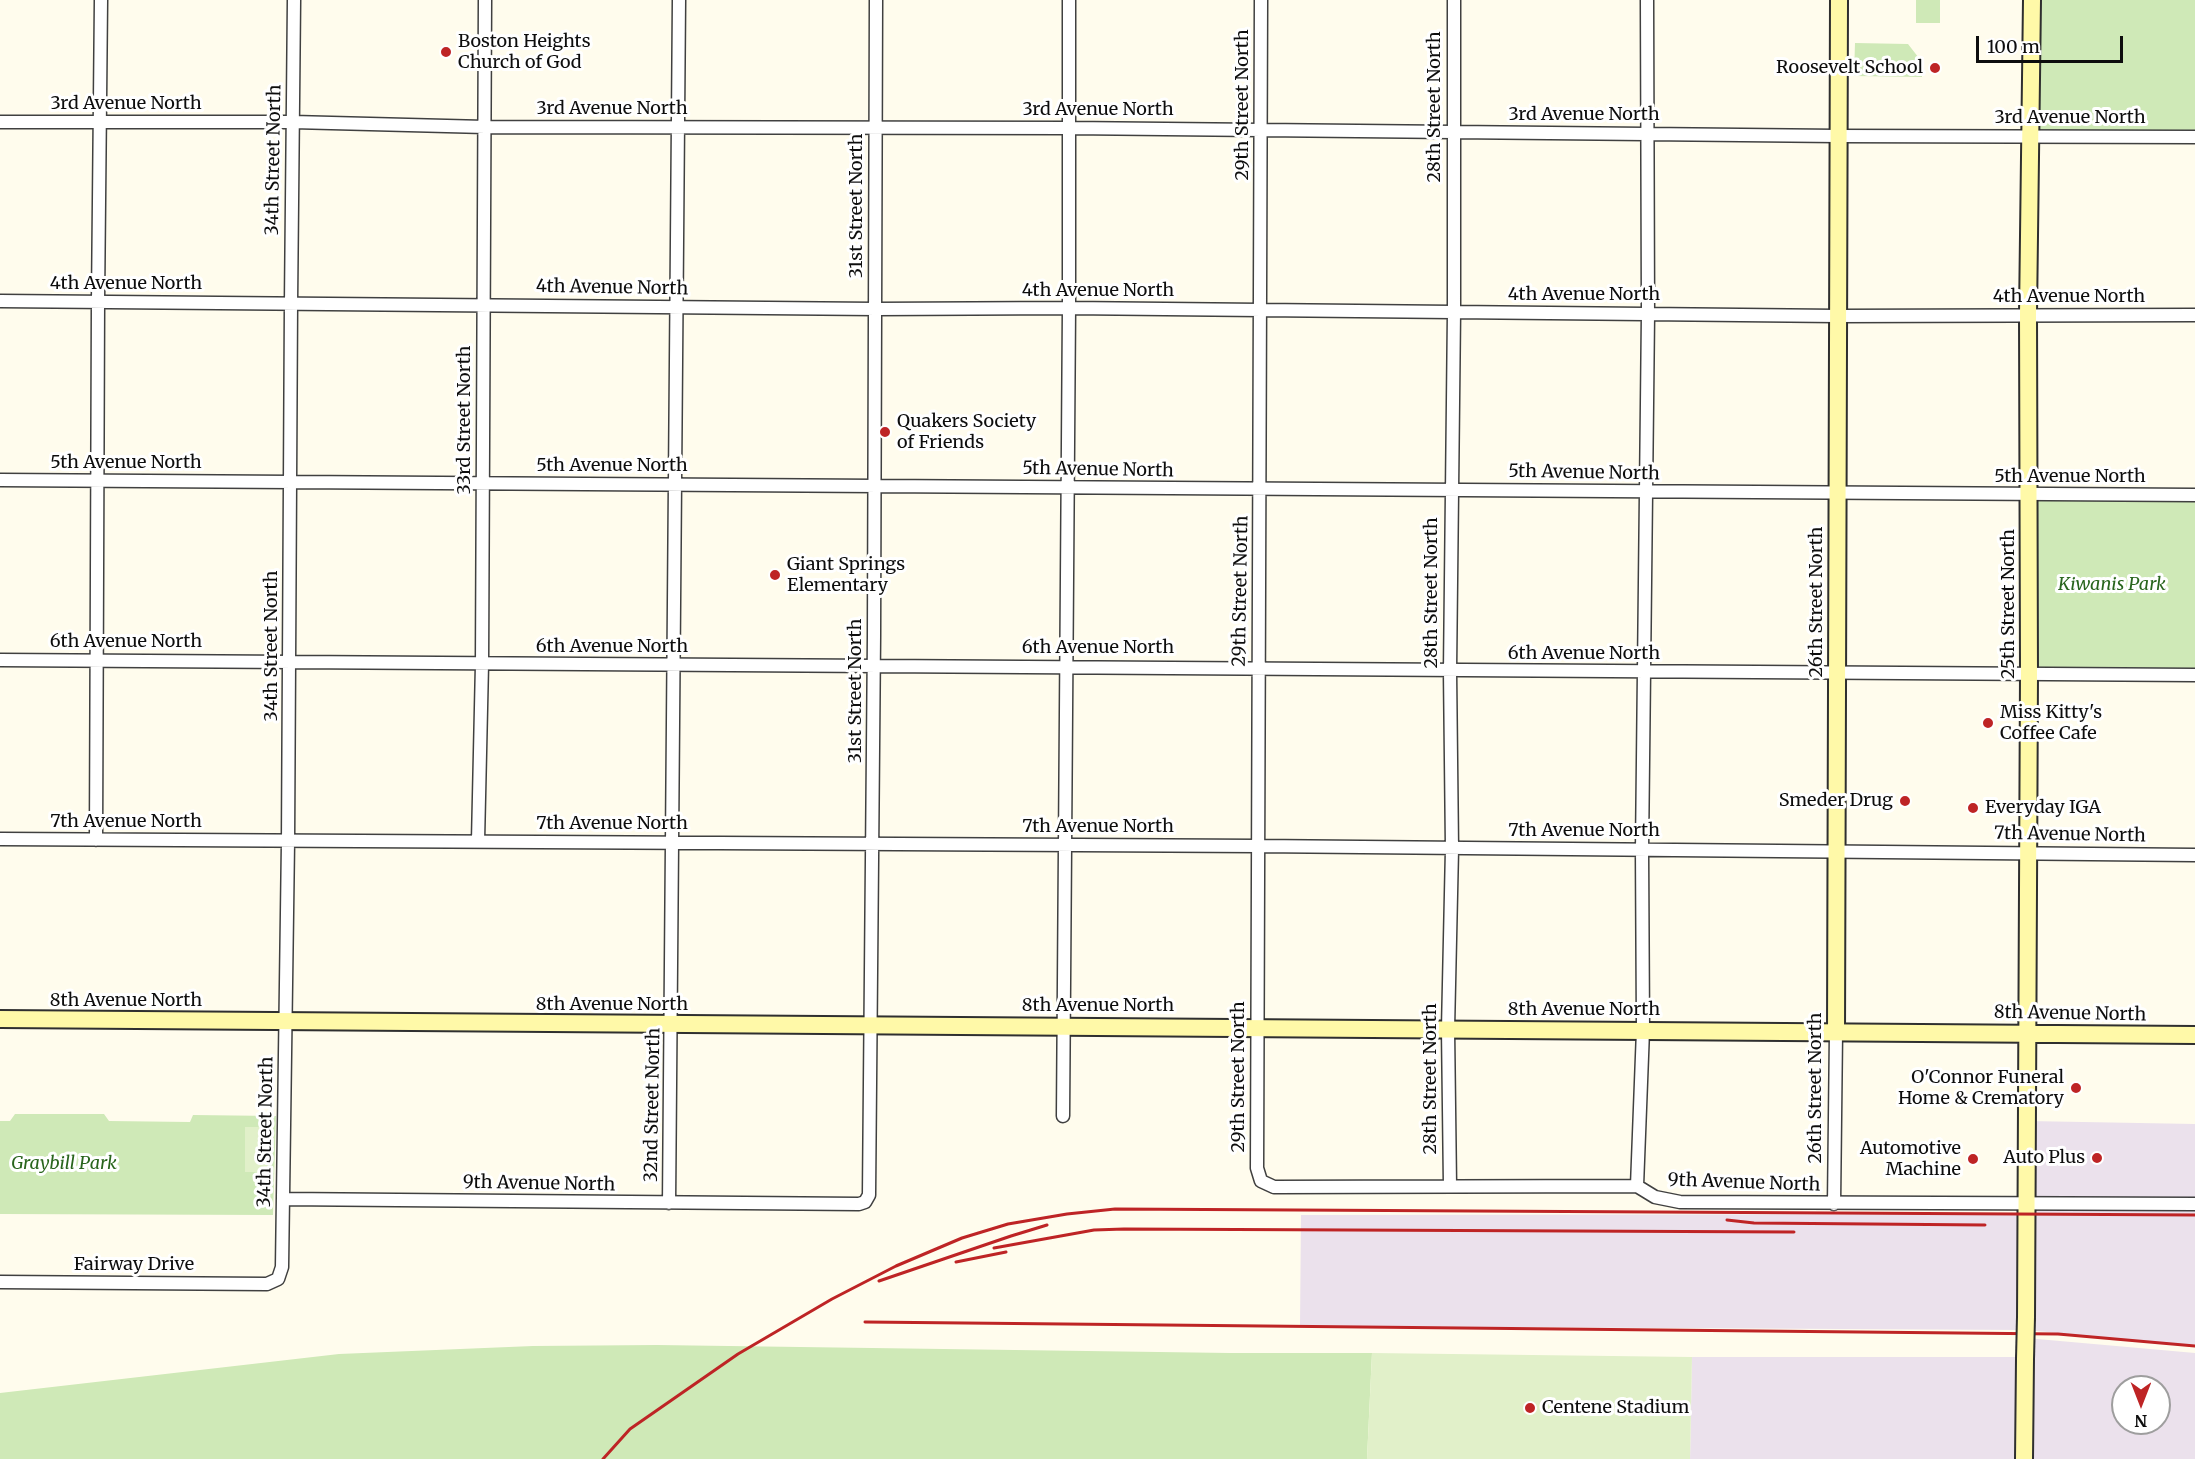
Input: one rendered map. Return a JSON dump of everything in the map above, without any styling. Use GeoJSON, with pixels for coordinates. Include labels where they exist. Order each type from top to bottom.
{"type":"FeatureCollection","features":[{"type":"Feature","properties":{"kind":"street"},"geometry":{"type":"LineString","coordinates":[[96,840],[101,0]]}},
{"type":"Feature","properties":{"kind":"street","name":"34th Street North"},"geometry":{"type":"LineString","coordinates":[[267,1284],[278,1279],[282,1267],[288,842],[294,0]]}},
{"type":"Feature","properties":{"kind":"street","name":"33rd Street North"},"geometry":{"type":"LineString","coordinates":[[478,841],[482,664],[485,0]]}},
{"type":"Feature","properties":{"kind":"street","name":"32nd Street North"},"geometry":{"type":"LineString","coordinates":[[669,1203],[679,0]]}},
{"type":"Feature","properties":{"kind":"street","name":"31st Street North"},"geometry":{"type":"LineString","coordinates":[[865,1202],[869,1195],[872,1025],[876,0]]}},
{"type":"Feature","properties":{"kind":"street"},"geometry":{"type":"LineString","coordinates":[[1063,1116],[1069,0]]}},
{"type":"Feature","properties":{"kind":"street","name":"29th Street North"},"geometry":{"type":"LineString","coordinates":[[1261,0],[1257,1027],[1257,1168],[1261,1181]]}},
{"type":"Feature","properties":{"kind":"street","name":"28th Street North"},"geometry":{"type":"LineString","coordinates":[[1450,1185],[1448,1029],[1452,849],[1450,490],[1454,312],[1454,0]]}},
{"type":"Feature","properties":{"kind":"street"},"geometry":{"type":"LineString","coordinates":[[1637,1185],[1643,1030],[1642,849],[1648,314],[1647,0]]}},
{"type":"Feature","properties":{"kind":"street","name":"26th Street North"},"geometry":{"type":"LineString","coordinates":[[1834,1203],[1839,0]]}},
{"type":"Feature","properties":{"kind":"street","name":"25th Street North"},"geometry":{"type":"LineString","coordinates":[[2024,1459],[2029,852],[2028,314],[2032,0]]}},
{"type":"Feature","properties":{"kind":"street","name":"3rd Avenue North"},"geometry":{"type":"LineString","coordinates":[[0,122],[293,122],[485,127],[1261,129],[1838,136],[2195,137]]}},
{"type":"Feature","properties":{"kind":"street","name":"4th Avenue North"},"geometry":{"type":"LineString","coordinates":[[0,301],[1837,316],[2195,315]]}},
{"type":"Feature","properties":{"kind":"street","name":"5th Avenue North"},"geometry":{"type":"LineString","coordinates":[[0,480],[2195,495]]}},
{"type":"Feature","properties":{"kind":"street","name":"6th Avenue North"},"geometry":{"type":"LineString","coordinates":[[0,660],[2195,675]]}},
{"type":"Feature","properties":{"kind":"street","name":"7th Avenue North"},"geometry":{"type":"LineString","coordinates":[[0,839],[1258,846],[2195,855]]}},
{"type":"Feature","properties":{"kind":"street","name":"8th Avenue North"},"geometry":{"type":"LineString","coordinates":[[0,1019],[2195,1035]]}},
{"type":"Feature","properties":{"kind":"street","name":"9th Avenue North"},"geometry":{"type":"LineString","coordinates":[[1261,1181],[1274,1187],[1637,1185],[1655,1197],[1680,1202],[2195,1204]]}},
{"type":"Feature","properties":{"kind":"street","name":"9th Avenue North"},"geometry":{"type":"LineString","coordinates":[[283,1199],[859,1204],[865,1202]]}},
{"type":"Feature","properties":{"kind":"street","name":"Fairway Drive"},"geometry":{"type":"LineString","coordinates":[[0,1282],[267,1284]]}},
{"type":"Feature","properties":{"kind":"shaded area"},"geometry":{"type":"Polygon","coordinates":[[[2027,1121],[2195,1124],[2195,1346],[2026,1330],[1300,1326],[1301,1215],[2027,1214],[2027,1121]]]}},
{"type":"Feature","properties":{"kind":"shaded area"},"geometry":{"type":"Polygon","coordinates":[[[2026,1338],[2195,1353],[2195,1459],[2024,1459],[2026,1338]]]}},
{"type":"Feature","properties":{"kind":"shaded area"},"geometry":{"type":"Polygon","coordinates":[[[1692,1357],[2016,1357],[2014,1459],[1690,1459],[1692,1357]]]}},
{"type":"Feature","properties":{"kind":"green space"},"geometry":{"type":"Polygon","coordinates":[[[1916,0],[1940,0],[1940,23],[1916,23],[1916,0]]]}},
{"type":"Feature","properties":{"kind":"green space"},"geometry":{"type":"Polygon","coordinates":[[[2032,0],[2195,0],[2195,137],[2030,136],[2032,0]]]}},
{"type":"Feature","properties":{"kind":"green space"},"geometry":{"type":"Polygon","coordinates":[[[1855,43],[1908,44],[1922,62],[1922,77],[1854,76],[1855,43]]]}},
{"type":"Feature","properties":{"kind":"green space","name":"Kiwanis Park"},"geometry":{"type":"Polygon","coordinates":[[[2029,495],[2195,496],[2195,675],[2029,674],[2029,495]]]}},
{"type":"Feature","properties":{"kind":"green space","name":"Graybill Park"},"geometry":{"type":"Polygon","coordinates":[[[15,1114],[104,1114],[109,1121],[190,1122],[193,1115],[276,1116],[273,1215],[0,1214],[0,1121],[10,1121],[15,1114]]]}},
{"type":"Feature","properties":{"kind":"green space"},"geometry":{"type":"Polygon","coordinates":[[[245,1127],[269,1127],[269,1172],[245,1172],[245,1127]]]}},
{"type":"Feature","properties":{"kind":"green space"},"geometry":{"type":"Polygon","coordinates":[[[657,1345],[1372,1353],[1367,1459],[0,1459],[0,1393],[339,1354],[533,1346],[657,1345]]]}},
{"type":"Feature","properties":{"kind":"green space","name":"Centene Stadium"},"geometry":{"type":"Polygon","coordinates":[[[1372,1353],[1692,1357],[1690,1459],[1367,1459],[1372,1353]]]}},
{"type":"Feature","properties":{"kind":"railway"},"geometry":{"type":"LineString","coordinates":[[603,1459],[630,1429],[738,1354],[832,1299],[896,1266],[962,1238],[1008,1224],[1067,1214],[1115,1209],[2195,1215]]}},
{"type":"Feature","properties":{"kind":"railway"},"geometry":{"type":"LineString","coordinates":[[1727,1220],[1754,1223],[1985,1225]]}},
{"type":"Feature","properties":{"kind":"railway"},"geometry":{"type":"LineString","coordinates":[[879,1281],[1047,1225]]}},
{"type":"Feature","properties":{"kind":"railway"},"geometry":{"type":"LineString","coordinates":[[994,1248],[1094,1230],[1124,1229],[1794,1232]]}},
{"type":"Feature","properties":{"kind":"railway"},"geometry":{"type":"LineString","coordinates":[[956,1262],[1006,1252]]}},
{"type":"Feature","properties":{"kind":"railway"},"geometry":{"type":"LineString","coordinates":[[865,1322],[2058,1334],[2195,1346]]}},
{"type":"Feature","properties":{"kind":"place","name":"Boston Heights Church of God"},"geometry":{"type":"Point","coordinates":[446,52]}},
{"type":"Feature","properties":{"kind":"place","name":"Roosevelt School"},"geometry":{"type":"Point","coordinates":[1935,68]}},
{"type":"Feature","properties":{"kind":"place","name":"Quakers Society of Friends"},"geometry":{"type":"Point","coordinates":[885,432]}},
{"type":"Feature","properties":{"kind":"place","name":"Giant Springs Elementary"},"geometry":{"type":"Point","coordinates":[775,575]}},
{"type":"Feature","properties":{"kind":"place","name":"Miss Kitty's Coffee Cafe"},"geometry":{"type":"Point","coordinates":[1988,723]}},
{"type":"Feature","properties":{"kind":"place","name":"Smeder Drug"},"geometry":{"type":"Point","coordinates":[1905,801]}},
{"type":"Feature","properties":{"kind":"place","name":"Everyday IGA"},"geometry":{"type":"Point","coordinates":[1973,808]}},
{"type":"Feature","properties":{"kind":"place","name":"O'Connor Funeral Home & Crematory"},"geometry":{"type":"Point","coordinates":[2076,1088]}},
{"type":"Feature","properties":{"kind":"place","name":"Auto Plus"},"geometry":{"type":"Point","coordinates":[2097,1158]}},
{"type":"Feature","properties":{"kind":"place","name":"Automotive Machine"},"geometry":{"type":"Point","coordinates":[1973,1159]}},
{"type":"Feature","properties":{"kind":"place","name":"Centene Stadium"},"geometry":{"type":"Point","coordinates":[1530,1408]}}]}
